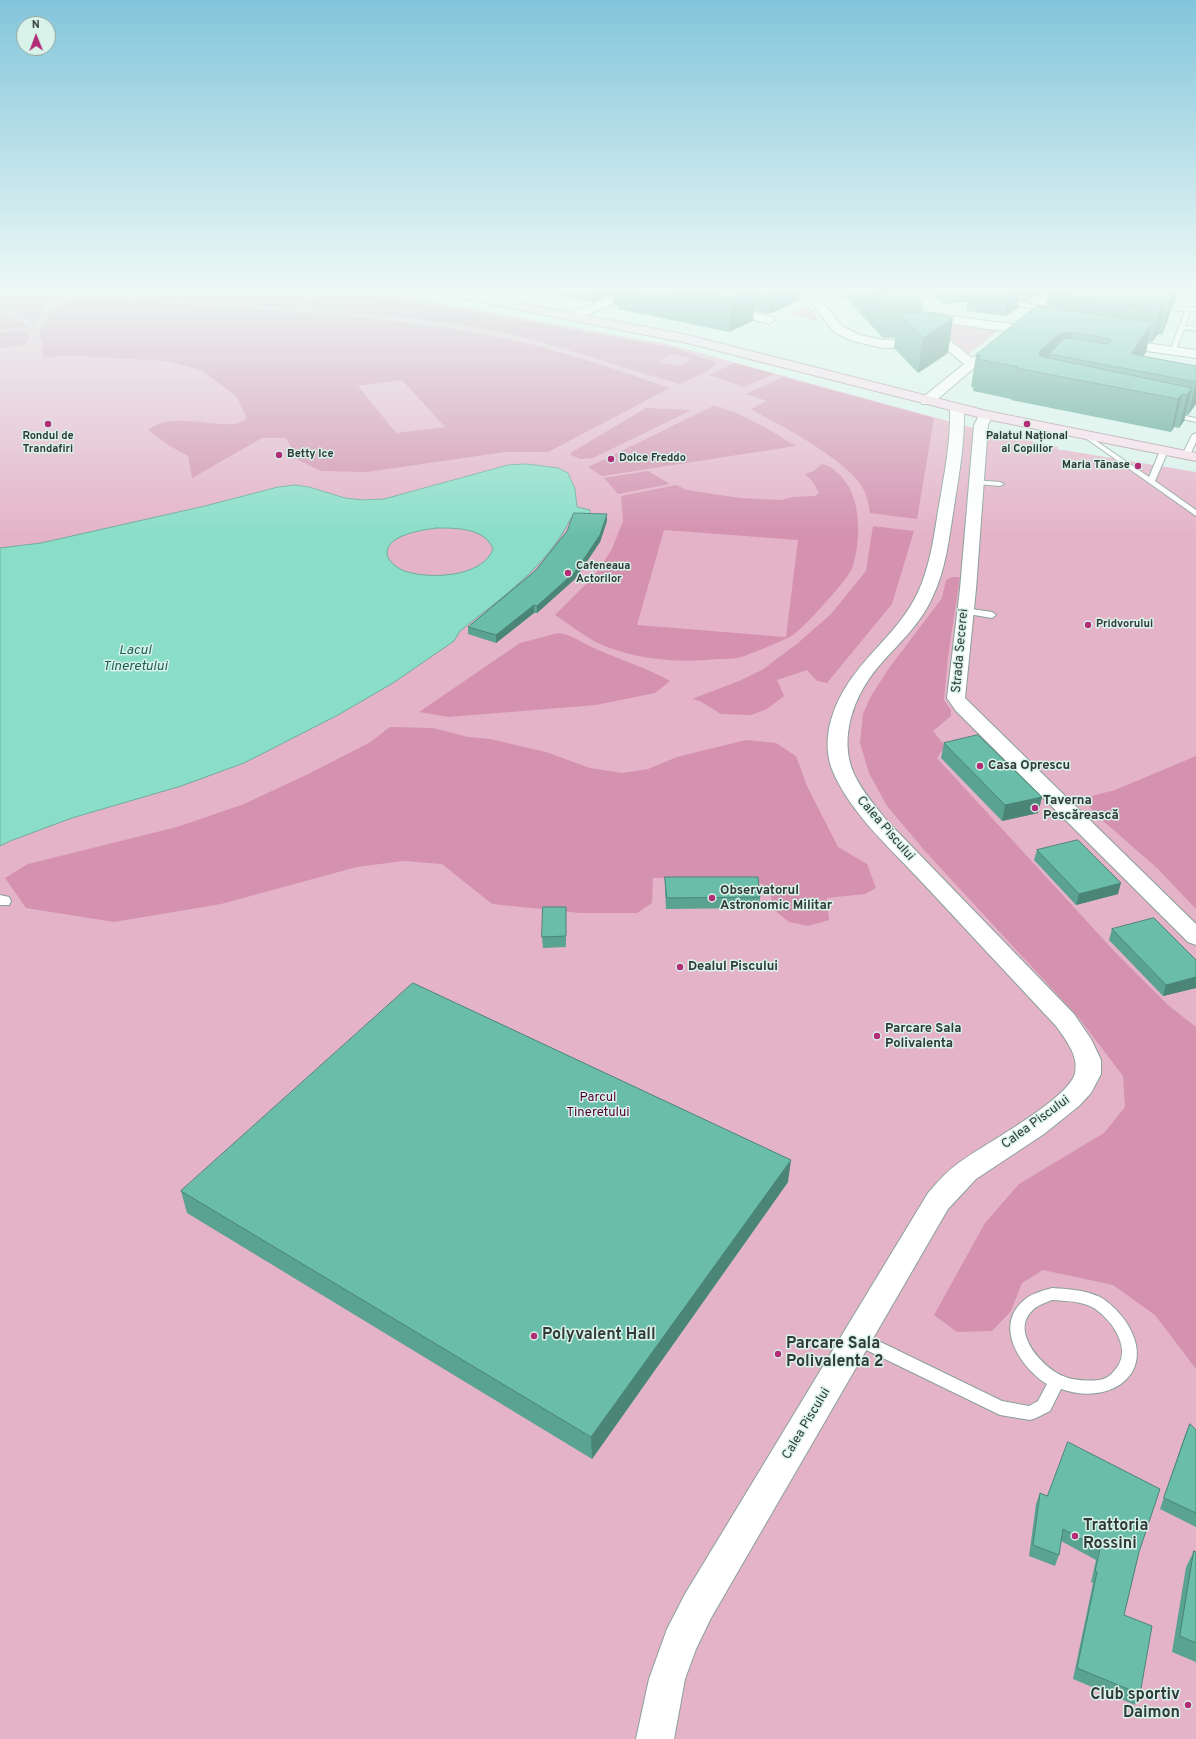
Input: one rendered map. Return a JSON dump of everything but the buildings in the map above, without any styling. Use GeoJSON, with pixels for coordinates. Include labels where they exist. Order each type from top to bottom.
{"type":"FeatureCollection","features":[{"type":"Feature","properties":{"kind":"main road"},"geometry":{"type":"LineString","coordinates":[[820,373],[986,415],[1191,456]]}},
{"type":"Feature","properties":{"kind":"street"},"geometry":{"type":"LineString","coordinates":[[927,401],[960,373]]}},
{"type":"Feature","properties":{"kind":"street","name":"Calea Piscului"},"geometry":{"type":"LineString","coordinates":[[655,1739],[667,1679],[680,1642],[938,1201],[965,1173],[1052,1113],[1078,1092],[1088,1074],[1088,1057],[1078,1038],[1065,1020],[880,825],[852,791],[844,777],[838,759],[836,741],[839,724],[855,687],[864,673],[911,619],[923,600],[932,578],[938,555],[950,487],[958,421],[957,408]]}},
{"type":"Feature","properties":{"kind":"street","name":"Strada Secerei"},"geometry":{"type":"LineString","coordinates":[[986,415],[981,425],[965,611],[956,692],[959,703],[1196,937]]}},
{"type":"Feature","properties":{"kind":"street"},"geometry":{"type":"LineString","coordinates":[[954,456],[979,458]]}},
{"type":"Feature","properties":{"kind":"street"},"geometry":{"type":"LineString","coordinates":[[950,487],[977,482]]}},
{"type":"Feature","properties":{"kind":"lane"},"geometry":{"type":"LineString","coordinates":[[1165,414],[1196,420]]}},
{"type":"Feature","properties":{"kind":"lane"},"geometry":{"type":"LineString","coordinates":[[1191,456],[1196,435]]}},
{"type":"Feature","properties":{"kind":"lane"},"geometry":{"type":"LineString","coordinates":[[1086,436],[1196,514]]}},
{"type":"Feature","properties":{"kind":"lane"},"geometry":{"type":"LineString","coordinates":[[1151,482],[1164,451]]}},
{"type":"Feature","properties":{"kind":"lane"},"geometry":{"type":"LineString","coordinates":[[977,482],[1000,480]]}},
{"type":"Feature","properties":{"kind":"lane"},"geometry":{"type":"LineString","coordinates":[[965,611],[992,614]]}},
{"type":"Feature","properties":{"kind":"lane"},"geometry":{"type":"LineString","coordinates":[[1052,1294],[1072,1295],[1098,1304],[1120,1323],[1131,1345],[1128,1366],[1117,1380],[1100,1387],[1081,1388],[1057,1381],[1041,1371],[1023,1350],[1017,1331],[1021,1314],[1034,1301],[1052,1294]]}},
{"type":"Feature","properties":{"kind":"lane"},"geometry":{"type":"LineString","coordinates":[[857,1338],[1000,1408],[1030,1413],[1044,1406],[1057,1381]]}},
{"type":"Feature","properties":{"kind":"green space","name":"Parcul Tineretului"},"geometry":{"type":"Polygon","coordinates":[[[0,373],[774,373],[988,432],[1058,447],[1057,449],[1196,472],[1196,1739],[0,1739],[0,373]]]}},
{"type":"Feature","properties":{"kind":"shaded area"},"geometry":{"type":"Polygon","coordinates":[[[205,373],[626,373],[670,388],[548,452],[505,452],[367,472],[321,471],[298,460],[286,438],[262,438],[192,478],[188,456],[168,445],[148,430],[167,422],[178,421],[223,424],[239,423],[247,418],[235,395],[205,373]],[[402,380],[358,386],[396,433],[445,427],[402,380]]]}},
{"type":"Feature","properties":{"kind":"shaded area"},"geometry":{"type":"Polygon","coordinates":[[[643,373],[703,373],[680,384],[643,373]]]}},
{"type":"Feature","properties":{"kind":"shaded area"},"geometry":{"type":"Polygon","coordinates":[[[713,373],[775,374],[743,387],[709,375],[713,373]]]}},
{"type":"Feature","properties":{"kind":"shaded area"},"geometry":{"type":"Polygon","coordinates":[[[783,377],[934,418],[917,519],[870,513],[866,495],[859,483],[848,470],[815,446],[751,409],[767,401],[746,394],[783,377]]]}},
{"type":"Feature","properties":{"kind":"shaded area"},"geometry":{"type":"Polygon","coordinates":[[[713,406],[733,412],[767,428],[796,446],[602,476],[588,467],[605,459],[610,461],[616,459],[611,456],[713,406]]]}},
{"type":"Feature","properties":{"kind":"shaded area"},"geometry":{"type":"Polygon","coordinates":[[[646,408],[692,410],[593,458],[581,459],[570,455],[572,452],[646,408]]]}},
{"type":"Feature","properties":{"kind":"shaded area"},"geometry":{"type":"Polygon","coordinates":[[[822,464],[826,465],[837,472],[849,487],[856,505],[858,526],[857,547],[853,566],[844,581],[816,613],[793,635],[738,658],[689,661],[647,658],[607,647],[587,637],[555,615],[594,576],[612,549],[623,521],[621,496],[676,485],[687,490],[740,498],[781,500],[793,497],[815,496],[819,493],[813,482],[805,474],[814,471],[822,464]],[[664,530],[637,625],[786,637],[798,540],[664,530]]]}},
{"type":"Feature","properties":{"kind":"shaded area"},"geometry":{"type":"Polygon","coordinates":[[[648,471],[670,484],[618,494],[604,478],[648,471]]]}},
{"type":"Feature","properties":{"kind":"shaded area"},"geometry":{"type":"Polygon","coordinates":[[[873,526],[914,531],[892,604],[827,683],[817,681],[807,670],[777,680],[784,696],[767,709],[751,715],[721,714],[700,701],[692,699],[739,681],[762,670],[798,643],[831,614],[866,571],[873,526]]]}},
{"type":"Feature","properties":{"kind":"shaded area"},"geometry":{"type":"Polygon","coordinates":[[[952,577],[960,577],[948,657],[944,700],[951,710],[951,716],[933,731],[945,746],[937,758],[1114,951],[1168,1005],[1196,1027],[1196,1369],[1155,1315],[1113,1285],[1043,1270],[1022,1283],[1011,1311],[992,1331],[957,1332],[934,1315],[985,1223],[1019,1184],[1104,1133],[1125,1107],[1123,1076],[1079,1018],[925,851],[887,806],[869,773],[860,743],[863,714],[871,696],[889,668],[942,598],[946,580],[952,577]]]}},
{"type":"Feature","properties":{"kind":"shaded area"},"geometry":{"type":"Polygon","coordinates":[[[558,633],[572,637],[589,646],[670,681],[655,693],[596,705],[449,717],[419,712],[520,643],[558,633]]]}},
{"type":"Feature","properties":{"kind":"shaded area"},"geometry":{"type":"Polygon","coordinates":[[[390,727],[433,728],[468,737],[490,739],[546,752],[590,768],[622,773],[648,769],[677,757],[746,740],[776,743],[796,756],[807,786],[838,847],[867,864],[876,888],[865,894],[827,898],[829,920],[808,926],[789,922],[774,910],[769,888],[751,879],[653,878],[652,903],[637,913],[580,913],[492,904],[442,864],[403,861],[357,867],[221,904],[114,922],[26,908],[5,878],[28,864],[177,827],[244,804],[369,743],[390,727]]]}},
{"type":"Feature","properties":{"kind":"shaded area"},"geometry":{"type":"Polygon","coordinates":[[[1196,756],[1196,909],[1157,868],[1094,813],[1084,798],[1115,790],[1196,756]]]}},
{"type":"Feature","properties":{"kind":"water","name":"Lacul Tineretului"},"geometry":{"type":"Polygon","coordinates":[[[527,464],[558,468],[568,473],[575,489],[577,507],[590,510],[589,516],[571,518],[561,536],[536,567],[507,594],[460,631],[454,641],[393,683],[338,715],[244,763],[181,786],[72,818],[0,846],[0,548],[41,543],[205,506],[278,487],[295,485],[309,487],[345,498],[363,500],[384,499],[508,465],[527,464]],[[445,528],[424,530],[400,537],[389,546],[387,552],[388,558],[394,565],[402,570],[412,573],[425,575],[453,574],[478,566],[487,559],[493,549],[484,537],[477,533],[461,529],[445,528]]]}},
{"type":"Feature","properties":{"kind":"place","name":"Rondul de Trandafiri"},"geometry":{"type":"Point","coordinates":[48,424]}},
{"type":"Feature","properties":{"kind":"place","name":"Palatul Național al Copiilor"},"geometry":{"type":"Point","coordinates":[1027,424]}},
{"type":"Feature","properties":{"kind":"place","name":"Betty Ice"},"geometry":{"type":"Point","coordinates":[279,455]}},
{"type":"Feature","properties":{"kind":"place","name":"Dolce Freddo"},"geometry":{"type":"Point","coordinates":[611,459]}},
{"type":"Feature","properties":{"kind":"place","name":"Maria Tănase"},"geometry":{"type":"Point","coordinates":[1138,466]}},
{"type":"Feature","properties":{"kind":"place","name":"Cafeneaua Actorilor"},"geometry":{"type":"Point","coordinates":[568,573]}},
{"type":"Feature","properties":{"kind":"place","name":"Pridvorului"},"geometry":{"type":"Point","coordinates":[1088,625]}},
{"type":"Feature","properties":{"kind":"place","name":"Casa Oprescu"},"geometry":{"type":"Point","coordinates":[980,766]}},
{"type":"Feature","properties":{"kind":"place","name":"Taverna Pescărească"},"geometry":{"type":"Point","coordinates":[1035,808]}},
{"type":"Feature","properties":{"kind":"place","name":"Observatorul Astronomic Militar"},"geometry":{"type":"Point","coordinates":[712,898]}},
{"type":"Feature","properties":{"kind":"place","name":"Dealul Piscului"},"geometry":{"type":"Point","coordinates":[680,967]}},
{"type":"Feature","properties":{"kind":"place","name":"Parcare Sala Polivalenta"},"geometry":{"type":"Point","coordinates":[877,1036]}},
{"type":"Feature","properties":{"kind":"place","name":"Polyvalent Hall"},"geometry":{"type":"Point","coordinates":[534,1336]}},
{"type":"Feature","properties":{"kind":"place","name":"Parcare Sala Polivalenta 2"},"geometry":{"type":"Point","coordinates":[778,1354]}},
{"type":"Feature","properties":{"kind":"place","name":"Trattoria Rossini"},"geometry":{"type":"Point","coordinates":[1075,1536]}},
{"type":"Feature","properties":{"kind":"place","name":"Club sportiv Daimon"},"geometry":{"type":"Point","coordinates":[1188,1705]}}]}
